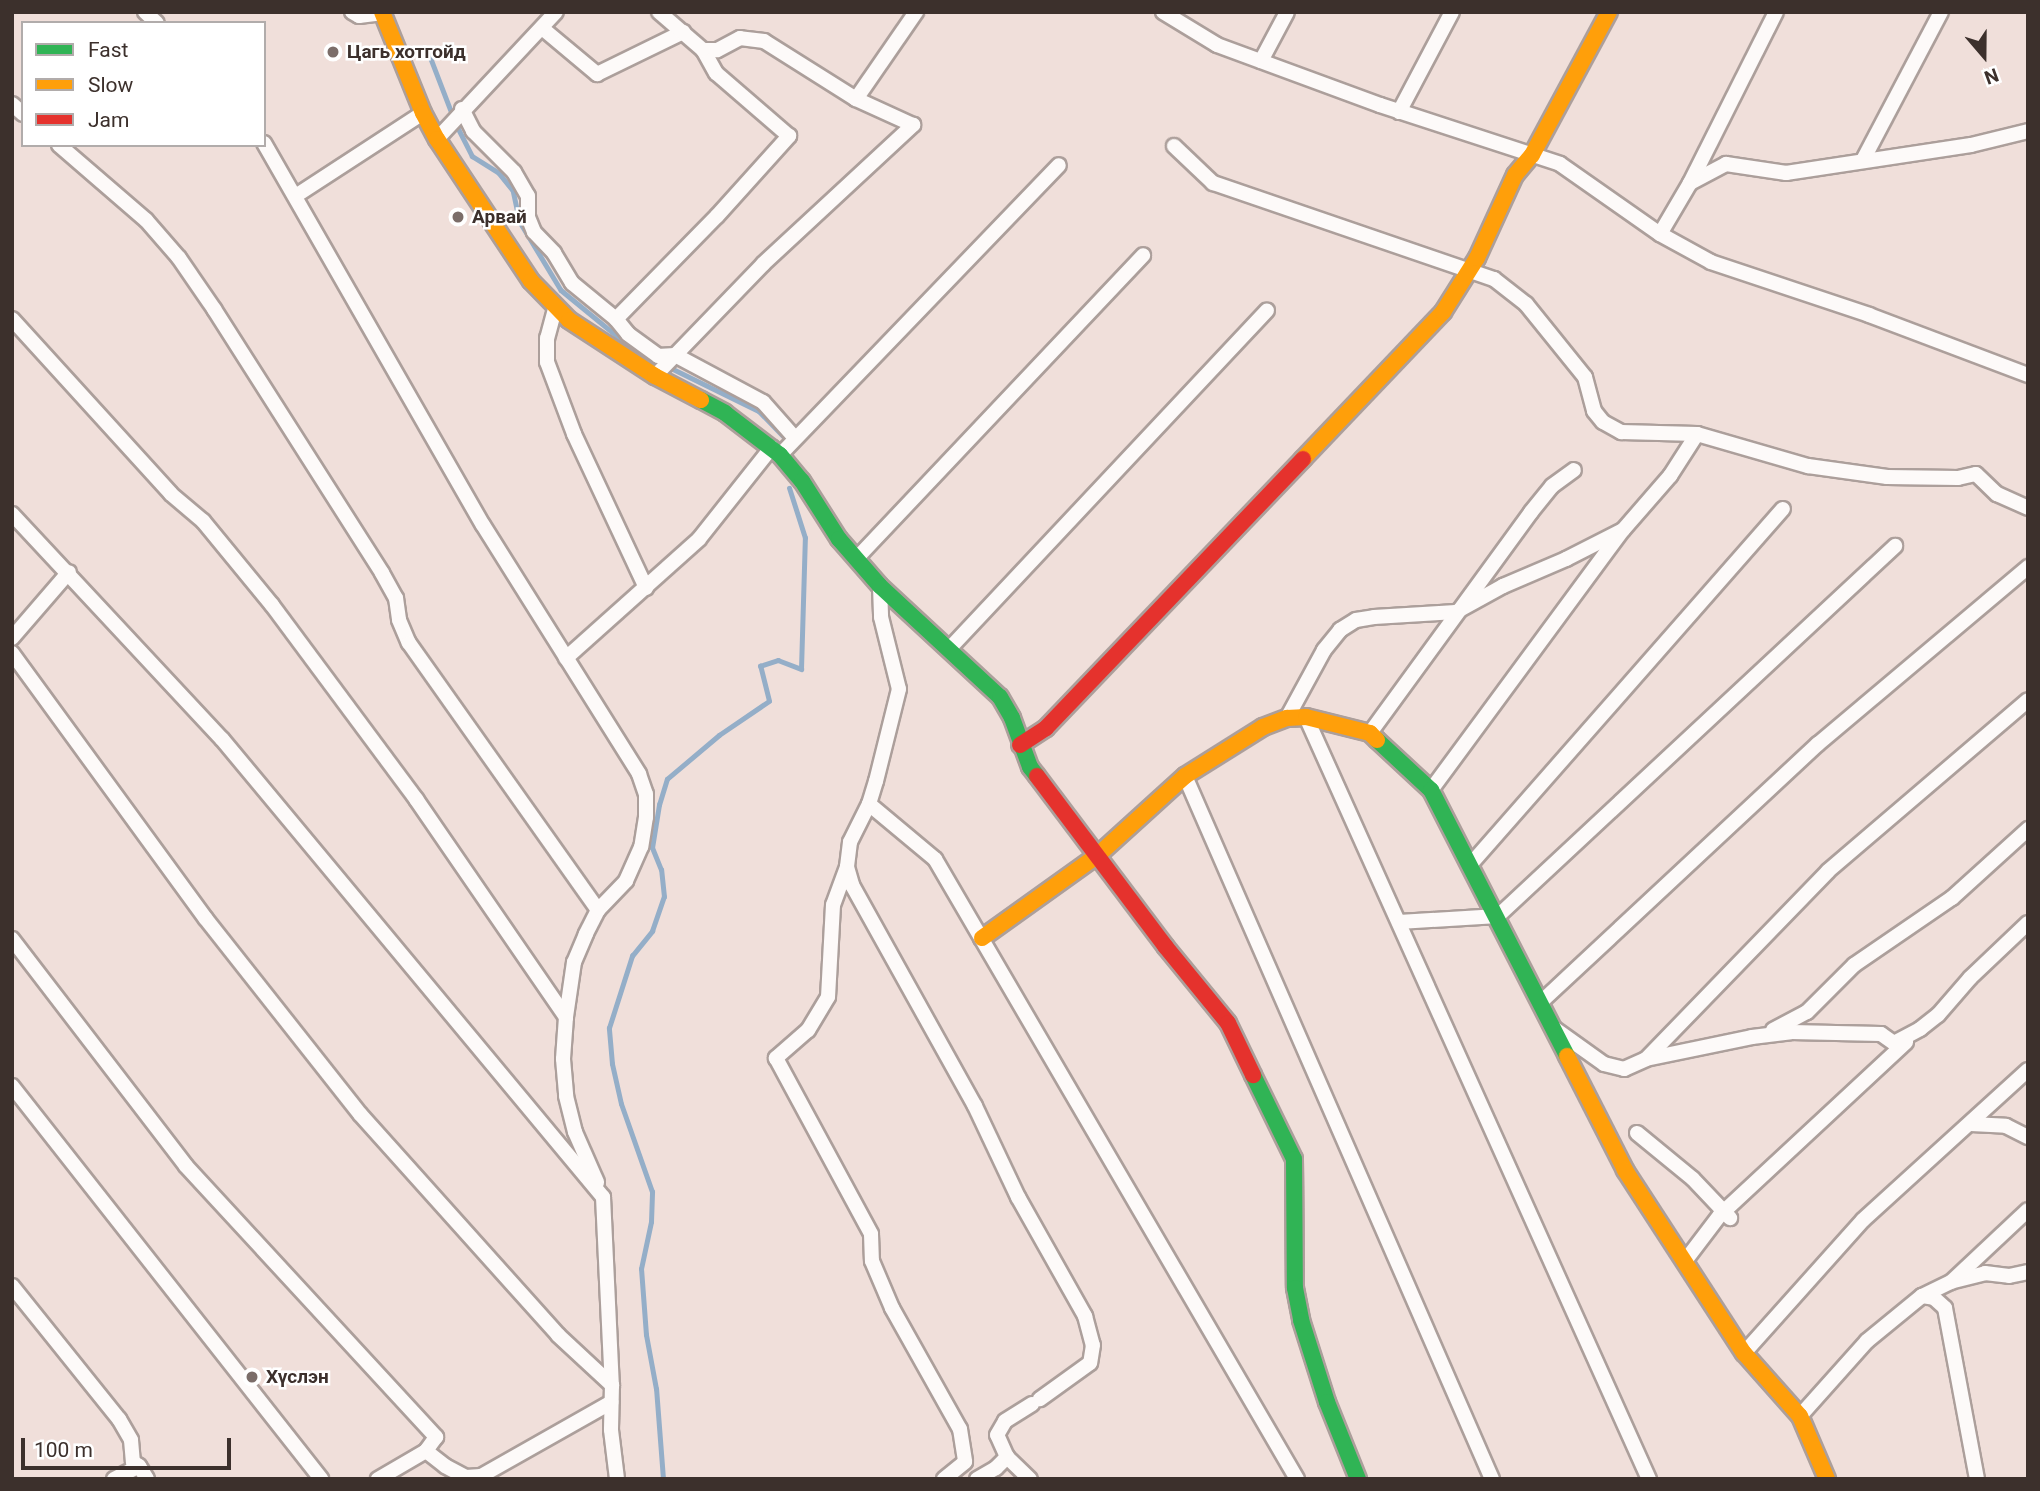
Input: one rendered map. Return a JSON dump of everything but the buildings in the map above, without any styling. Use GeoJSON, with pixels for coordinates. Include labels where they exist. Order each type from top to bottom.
{"type":"FeatureCollection","features":[{"type":"Feature","properties":{"kind":"street"},"geometry":{"type":"LineString","coordinates":[[352,12],[359,16],[386,15],[423,113],[437,139],[531,281],[555,309],[655,376],[725,413],[776,451],[856,559],[880,586],[1000,697],[1012,718],[1030,767],[1228,1023],[1294,1159],[1295,1287],[1301,1320],[1327,1402],[1358,1479]]}},
{"type":"Feature","properties":{"kind":"street"},"geometry":{"type":"LineString","coordinates":[[437,139],[462,108],[556,12]]}},
{"type":"Feature","properties":{"kind":"street"},"geometry":{"type":"LineString","coordinates":[[616,318],[717,216],[789,136],[716,73],[703,50],[660,12]]}},
{"type":"Feature","properties":{"kind":"street"},"geometry":{"type":"LineString","coordinates":[[856,99],[916,12]]}},
{"type":"Feature","properties":{"kind":"street"},"geometry":{"type":"LineString","coordinates":[[1163,12],[1217,45],[1399,112],[1560,164],[1660,234],[1711,262],[1869,315],[2028,376]]}},
{"type":"Feature","properties":{"kind":"street"},"geometry":{"type":"LineString","coordinates":[[1261,61],[1287,12]]}},
{"type":"Feature","properties":{"kind":"street"},"geometry":{"type":"LineString","coordinates":[[1399,112],[1452,12]]}},
{"type":"Feature","properties":{"kind":"street"},"geometry":{"type":"LineString","coordinates":[[1020,745],[1046,728],[1443,312],[1470,269],[1503,207],[1515,175],[1532,155],[1609,12]]}},
{"type":"Feature","properties":{"kind":"street"},"geometry":{"type":"LineString","coordinates":[[1660,234],[1690,183],[1776,12]]}},
{"type":"Feature","properties":{"kind":"street"},"geometry":{"type":"LineString","coordinates":[[1863,160],[1941,12]]}},
{"type":"Feature","properties":{"kind":"street"},"geometry":{"type":"LineString","coordinates":[[542,28],[597,74],[683,32]]}},
{"type":"Feature","properties":{"kind":"street"},"geometry":{"type":"LineString","coordinates":[[655,376],[763,264],[913,125],[856,99],[764,41],[740,38],[717,50],[703,50]]}},
{"type":"Feature","properties":{"kind":"street"},"geometry":{"type":"LineString","coordinates":[[462,108],[472,131],[514,172],[528,196],[528,216],[534,232],[554,253],[572,283],[616,318],[628,334],[657,356],[675,355],[763,402],[795,438]]}},
{"type":"Feature","properties":{"kind":"street"},"geometry":{"type":"LineString","coordinates":[[297,195],[423,113]]}},
{"type":"Feature","properties":{"kind":"street"},"geometry":{"type":"LineString","coordinates":[[1690,183],[1726,164],[1786,173],[1971,145],[2028,131]]}},
{"type":"Feature","properties":{"kind":"street"},"geometry":{"type":"LineString","coordinates":[[266,146],[297,195],[483,525],[639,774],[646,794],[646,817],[640,847],[626,881],[598,910],[574,962],[563,1059],[566,1096],[575,1132],[603,1196],[612,1385],[611,1430],[617,1479]]}},
{"type":"Feature","properties":{"kind":"street"},"geometry":{"type":"LineString","coordinates":[[1174,146],[1213,183],[1494,279],[1526,304],[1585,377],[1594,411],[1603,422],[1621,432],[1697,434],[1808,466],[1887,477],[1958,478],[1976,474],[1997,494],[2028,508]]}},
{"type":"Feature","properties":{"kind":"street"},"geometry":{"type":"LineString","coordinates":[[61,147],[146,220],[215,309],[383,573],[396,597],[399,620],[409,643],[598,910]]}},
{"type":"Feature","properties":{"kind":"street"},"geometry":{"type":"LineString","coordinates":[[566,658],[699,539],[776,451],[795,438],[1059,165]]}},
{"type":"Feature","properties":{"kind":"street"},"geometry":{"type":"LineString","coordinates":[[856,559],[1143,256]]}},
{"type":"Feature","properties":{"kind":"street"},"geometry":{"type":"LineString","coordinates":[[555,309],[547,338],[547,362],[574,435],[646,588]]}},
{"type":"Feature","properties":{"kind":"street"},"geometry":{"type":"LineString","coordinates":[[950,648],[1267,310]]}},
{"type":"Feature","properties":{"kind":"street"},"geometry":{"type":"LineString","coordinates":[[12,319],[171,494],[203,521],[272,605],[416,799],[566,1017]]}},
{"type":"Feature","properties":{"kind":"street"},"geometry":{"type":"LineString","coordinates":[[1431,790],[1623,530],[1670,476],[1697,434]]}},
{"type":"Feature","properties":{"kind":"street"},"geometry":{"type":"LineString","coordinates":[[1370,733],[1456,612],[1552,486],[1574,470]]}},
{"type":"Feature","properties":{"kind":"street"},"geometry":{"type":"LineString","coordinates":[[1470,865],[1783,509]]}},
{"type":"Feature","properties":{"kind":"street"},"geometry":{"type":"LineString","coordinates":[[12,514],[222,739],[603,1196]]}},
{"type":"Feature","properties":{"kind":"street"},"geometry":{"type":"LineString","coordinates":[[1287,718],[1324,650],[1340,630],[1356,620],[1456,612],[1503,586],[1566,559],[1623,530]]}},
{"type":"Feature","properties":{"kind":"street"},"geometry":{"type":"LineString","coordinates":[[1399,922],[1498,916],[1895,546]]}},
{"type":"Feature","properties":{"kind":"street"},"geometry":{"type":"LineString","coordinates":[[1541,1002],[1818,744],[2028,567]]}},
{"type":"Feature","properties":{"kind":"street"},"geometry":{"type":"LineString","coordinates":[[12,638],[69,572]]}},
{"type":"Feature","properties":{"kind":"street"},"geometry":{"type":"LineString","coordinates":[[880,586],[881,617],[899,689],[869,804],[854,832],[847,867],[834,905],[828,997],[808,1030],[776,1058],[871,1234],[872,1261],[892,1308],[960,1429],[965,1462],[944,1479]]}},
{"type":"Feature","properties":{"kind":"street"},"geometry":{"type":"LineString","coordinates":[[12,653],[206,919],[360,1114],[558,1335],[612,1385]]}},
{"type":"Feature","properties":{"kind":"street"},"geometry":{"type":"LineString","coordinates":[[1646,1059],[1828,871],[2028,699]]}},
{"type":"Feature","properties":{"kind":"street"},"geometry":{"type":"LineString","coordinates":[[982,939],[1098,855],[1185,776],[1234,748],[1263,727],[1287,718],[1306,717],[1370,733],[1431,790],[1498,916],[1625,1170],[1744,1353],[1800,1416],[1828,1479]]}},
{"type":"Feature","properties":{"kind":"street"},"geometry":{"type":"LineString","coordinates":[[1306,717],[1646,1478]]}},
{"type":"Feature","properties":{"kind":"street"},"geometry":{"type":"LineString","coordinates":[[1185,776],[1492,1479]]}},
{"type":"Feature","properties":{"kind":"street"},"geometry":{"type":"LineString","coordinates":[[869,804],[935,859],[1297,1479]]}},
{"type":"Feature","properties":{"kind":"street"},"geometry":{"type":"LineString","coordinates":[[1554,1028],[1604,1064],[1624,1069],[1646,1059],[1752,1037],[1781,1027],[1807,1012],[1854,965],[1952,898],[2028,829]]}},
{"type":"Feature","properties":{"kind":"street"},"geometry":{"type":"LineString","coordinates":[[847,867],[852,884],[969,1094],[1018,1197],[1085,1317],[1093,1345],[1090,1363],[1005,1421],[997,1434],[1007,1457],[1030,1479]]}},
{"type":"Feature","properties":{"kind":"street"},"geometry":{"type":"LineString","coordinates":[[1685,1261],[1728,1215],[2028,923]]}},
{"type":"Feature","properties":{"kind":"street"},"geometry":{"type":"LineString","coordinates":[[12,939],[186,1166],[436,1437],[426,1451],[378,1479]]}},
{"type":"Feature","properties":{"kind":"street"},"geometry":{"type":"LineString","coordinates":[[1752,1037],[1835,1031],[1881,1034],[1894,1043],[1920,1029]]}},
{"type":"Feature","properties":{"kind":"street"},"geometry":{"type":"LineString","coordinates":[[1744,1353],[1863,1220],[2028,1070]]}},
{"type":"Feature","properties":{"kind":"street"},"geometry":{"type":"LineString","coordinates":[[12,1086],[321,1479]]}},
{"type":"Feature","properties":{"kind":"street"},"geometry":{"type":"LineString","coordinates":[[1971,1124],[2006,1126],[2028,1137]]}},
{"type":"Feature","properties":{"kind":"street"},"geometry":{"type":"LineString","coordinates":[[1637,1133],[1693,1179],[1728,1215]]}},
{"type":"Feature","properties":{"kind":"street"},"geometry":{"type":"LineString","coordinates":[[1951,1282],[2028,1210]]}},
{"type":"Feature","properties":{"kind":"street"},"geometry":{"type":"LineString","coordinates":[[1800,1416],[1867,1341],[1922,1296],[1951,1282],[1985,1273],[2009,1276],[2028,1272]]}},
{"type":"Feature","properties":{"kind":"street"},"geometry":{"type":"LineString","coordinates":[[12,1286],[119,1419],[131,1440],[133,1462],[143,1473]]}},
{"type":"Feature","properties":{"kind":"street"},"geometry":{"type":"LineString","coordinates":[[1922,1296],[1934,1298],[1945,1308],[1977,1479]]}},
{"type":"Feature","properties":{"kind":"street"},"geometry":{"type":"LineString","coordinates":[[426,1451],[445,1466],[466,1477],[481,1476],[612,1402]]}},
{"type":"Feature","properties":{"kind":"street"},"geometry":{"type":"LineString","coordinates":[[977,1479],[996,1468],[1007,1457]]}},
{"type":"Feature","properties":{"kind":"street"},"geometry":{"type":"LineString","coordinates":[[114,1479],[143,1473]]}},
{"type":"Feature","properties":{"kind":"waterway"},"geometry":{"type":"LineString","coordinates":[[428,51],[453,116]]}},
{"type":"Feature","properties":{"kind":"waterway"},"geometry":{"type":"LineString","coordinates":[[456,124],[472,156],[499,173],[513,190],[520,222],[561,290],[634,350],[651,359]]}},
{"type":"Feature","properties":{"kind":"waterway"},"geometry":{"type":"LineString","coordinates":[[669,367],[759,411],[786,439]]}},
{"type":"Feature","properties":{"kind":"waterway"},"geometry":{"type":"LineString","coordinates":[[663,1479],[656,1389],[646,1335],[641,1269],[651,1222],[652,1192],[621,1104],[612,1064],[609,1028],[632,956],[652,931],[664,897],[661,870],[652,848],[659,805],[667,779],[719,735],[769,701],[760,666],[778,660],[801,669],[805,538],[789,488]]}},
{"type":"Feature","properties":{"kind":"traffic: fast"},"geometry":{"type":"LineString","coordinates":[[701,400],[725,413],[780,455],[802,481],[839,539],[880,586],[1000,697],[1012,718],[1030,767],[1037,776]]}},
{"type":"Feature","properties":{"kind":"traffic: fast"},"geometry":{"type":"LineString","coordinates":[[1377,740],[1431,790],[1567,1056]]}},
{"type":"Feature","properties":{"kind":"traffic: fast"},"geometry":{"type":"LineString","coordinates":[[1253,1075],[1294,1159],[1295,1288],[1301,1320],[1327,1402],[1358,1479]]}},
{"type":"Feature","properties":{"kind":"traffic: slow"},"geometry":{"type":"LineString","coordinates":[[382,12],[423,113],[437,139],[531,281],[569,320],[655,376],[701,400]]}},
{"type":"Feature","properties":{"kind":"traffic: slow"},"geometry":{"type":"LineString","coordinates":[[1303,459],[1443,312],[1477,258],[1515,175],[1532,155],[1609,12]]}},
{"type":"Feature","properties":{"kind":"traffic: slow"},"geometry":{"type":"LineString","coordinates":[[982,938],[1098,855],[1185,776],[1263,727],[1287,718],[1306,717],[1370,733],[1377,740]]}},
{"type":"Feature","properties":{"kind":"traffic: slow"},"geometry":{"type":"LineString","coordinates":[[1567,1056],[1625,1170],[1744,1353],[1800,1416],[1827,1479]]}},
{"type":"Feature","properties":{"kind":"traffic: jam"},"geometry":{"type":"LineString","coordinates":[[1020,745],[1046,728],[1303,459]]}},
{"type":"Feature","properties":{"kind":"traffic: jam"},"geometry":{"type":"LineString","coordinates":[[1037,776],[1165,946],[1228,1023],[1253,1075]]}},
{"type":"Feature","properties":{"kind":"place","name":"Цагь хотгойд"},"geometry":{"type":"Point","coordinates":[333,52]}},
{"type":"Feature","properties":{"kind":"place","name":"Арвай"},"geometry":{"type":"Point","coordinates":[458,217]}},
{"type":"Feature","properties":{"kind":"place","name":"Хүслэн"},"geometry":{"type":"Point","coordinates":[252,1377]}}]}
